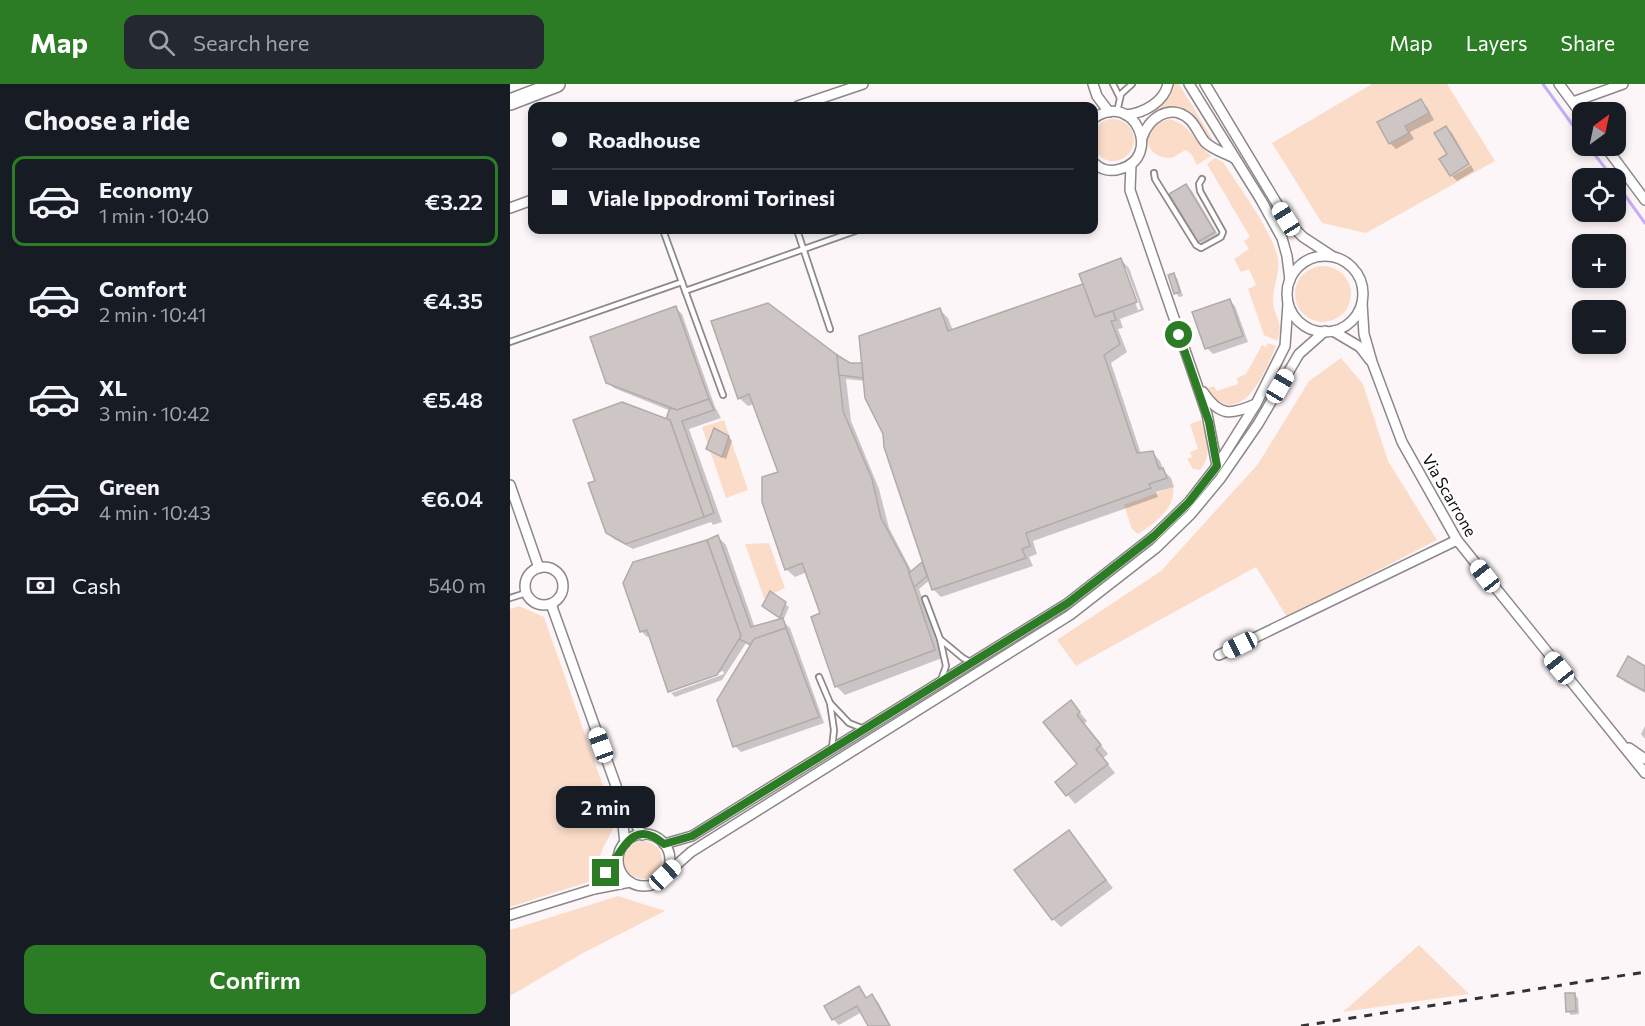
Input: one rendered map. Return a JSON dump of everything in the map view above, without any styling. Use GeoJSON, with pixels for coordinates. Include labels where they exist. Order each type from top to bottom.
{"type":"FeatureCollection","features":[{"type":"Feature","properties":{"kind":"main road"},"geometry":{"type":"LineString","coordinates":[[510,102],[557,84]]}},
{"type":"Feature","properties":{"kind":"street"},"geometry":{"type":"LineString","coordinates":[[810,102],[863,84]]}},
{"type":"Feature","properties":{"kind":"street"},"geometry":{"type":"LineString","coordinates":[[1093,84],[1097,96],[1096,102]]}},
{"type":"Feature","properties":{"kind":"street"},"geometry":{"type":"LineString","coordinates":[[1098,117],[1117,113],[1136,114],[1147,109],[1162,97],[1168,84]]}},
{"type":"Feature","properties":{"kind":"street"},"geometry":{"type":"LineString","coordinates":[[1189,84],[1282,238],[1290,280]]}},
{"type":"Feature","properties":{"kind":"street"},"geometry":{"type":"LineString","coordinates":[[510,915],[594,889],[630,882],[645,886],[660,881],[691,852],[1070,615],[1156,548],[1191,514],[1220,479],[1258,424],[1299,354],[1329,331],[1351,321],[1358,313],[1362,303],[1363,291],[1354,269],[1303,237],[1288,222],[1205,84]]}},
{"type":"Feature","properties":{"kind":"street"},"geometry":{"type":"LineString","coordinates":[[1559,84],[1573,102],[1623,84]]}},
{"type":"Feature","properties":{"kind":"street"},"geometry":{"type":"LineString","coordinates":[[1097,96],[1117,113],[1137,124],[1142,138]]}},
{"type":"Feature","properties":{"kind":"street"},"geometry":{"type":"LineString","coordinates":[[1110,171],[1131,164],[1139,154],[1145,129],[1153,118],[1168,113],[1180,114],[1188,118],[1205,142],[1234,158]]}},
{"type":"Feature","properties":{"kind":"street"},"geometry":{"type":"LineString","coordinates":[[1612,156],[1645,200]]}},
{"type":"Feature","properties":{"kind":"street"},"geometry":{"type":"LineString","coordinates":[[1130,190],[1131,164]]}},
{"type":"Feature","properties":{"kind":"street"},"geometry":{"type":"LineString","coordinates":[[1098,165],[1119,176],[1130,190],[1197,383],[1209,422],[1217,466]]}},
{"type":"Feature","properties":{"kind":"street"},"geometry":{"type":"LineString","coordinates":[[510,208],[528,201]]}},
{"type":"Feature","properties":{"kind":"street"},"geometry":{"type":"LineString","coordinates":[[664,844],[692,836],[1068,603],[1154,536],[1189,502],[1217,466],[1256,404],[1285,346],[1288,325],[1287,291],[1295,270],[1312,258],[1334,257]]}},
{"type":"Feature","properties":{"kind":"street"},"geometry":{"type":"LineString","coordinates":[[1288,303],[1302,324],[1313,329],[1329,331]]}},
{"type":"Feature","properties":{"kind":"street","name":"Via Scarrone"},"geometry":{"type":"LineString","coordinates":[[1362,303],[1364,334],[1372,362],[1402,442],[1457,540],[1645,774]]}},
{"type":"Feature","properties":{"kind":"street","name":"Via Scarrone"},"geometry":{"type":"LineString","coordinates":[[1329,331],[1360,347],[1372,362]]}},
{"type":"Feature","properties":{"kind":"street"},"geometry":{"type":"LineString","coordinates":[[1197,383],[1218,410],[1238,412],[1256,404]]}},
{"type":"Feature","properties":{"kind":"street"},"geometry":{"type":"LineString","coordinates":[[510,485],[538,568]]}},
{"type":"Feature","properties":{"kind":"street"},"geometry":{"type":"LineString","coordinates":[[1219,655],[1457,540]]}},
{"type":"Feature","properties":{"kind":"street"},"geometry":{"type":"LineString","coordinates":[[538,568],[557,572],[563,583],[561,596],[551,604],[534,602],[526,592],[526,580],[538,568]]}},
{"type":"Feature","properties":{"kind":"street"},"geometry":{"type":"LineString","coordinates":[[551,604],[620,797],[642,834]]}},
{"type":"Feature","properties":{"kind":"street","name":"Via Scarrone"},"geometry":{"type":"LineString","coordinates":[[1619,741],[1645,759]]}},
{"type":"Feature","properties":{"kind":"street"},"geometry":{"type":"LineString","coordinates":[[620,797],[625,843]]}},
{"type":"Feature","properties":{"kind":"street"},"geometry":{"type":"LineString","coordinates":[[594,889],[618,857],[625,843],[634,836],[642,834],[658,839],[664,844],[670,860],[665,875]]}},
{"type":"Feature","properties":{"kind":"street"},"geometry":{"type":"LineString","coordinates":[[618,857],[620,870],[630,882]]}},
{"type":"Feature","properties":{"kind":"lane"},"geometry":{"type":"LineString","coordinates":[[1113,84],[1120,98]]}},
{"type":"Feature","properties":{"kind":"lane"},"geometry":{"type":"LineString","coordinates":[[1117,113],[1120,98],[1125,89],[1132,84]]}},
{"type":"Feature","properties":{"kind":"lane"},"geometry":{"type":"LineString","coordinates":[[1154,173],[1155,179],[1196,245],[1201,249],[1221,237],[1223,232],[1200,191],[1199,184],[1202,179]]}},
{"type":"Feature","properties":{"kind":"lane"},"geometry":{"type":"LineString","coordinates":[[664,234],[723,395]]}},
{"type":"Feature","properties":{"kind":"lane"},"geometry":{"type":"LineString","coordinates":[[799,234],[830,329]]}},
{"type":"Feature","properties":{"kind":"lane"},"geometry":{"type":"LineString","coordinates":[[685,291],[846,234]]}},
{"type":"Feature","properties":{"kind":"lane"},"geometry":{"type":"LineString","coordinates":[[510,342],[682,282]]}},
{"type":"Feature","properties":{"kind":"lane"},"geometry":{"type":"LineString","coordinates":[[510,598],[526,592]]}},
{"type":"Feature","properties":{"kind":"lane"},"geometry":{"type":"LineString","coordinates":[[925,599],[940,639],[946,666],[939,684]]}},
{"type":"Feature","properties":{"kind":"lane"},"geometry":{"type":"LineString","coordinates":[[940,639],[972,663]]}},
{"type":"Feature","properties":{"kind":"lane"},"geometry":{"type":"LineString","coordinates":[[819,677],[830,703],[834,730],[832,749]]}},
{"type":"Feature","properties":{"kind":"lane"},"geometry":{"type":"LineString","coordinates":[[830,703],[849,723],[864,729]]}},
{"type":"Feature","properties":{"kind":"shaded area"},"geometry":{"type":"Polygon","coordinates":[[[1172,84],[1179,84],[1213,140],[1209,140],[1192,117],[1180,110],[1164,110],[1153,114],[1151,110],[1169,93],[1172,84]]]}},
{"type":"Feature","properties":{"kind":"shaded area"},"geometry":{"type":"Polygon","coordinates":[[[1372,84],[1447,84],[1495,161],[1366,233],[1322,223],[1272,143],[1372,84]]]}},
{"type":"Feature","properties":{"kind":"shaded area"},"geometry":{"type":"Polygon","coordinates":[[[1113,119],[1128,125],[1134,140],[1128,155],[1113,161],[1098,155],[1098,125],[1113,119]]]}},
{"type":"Feature","properties":{"kind":"shaded area"},"geometry":{"type":"Polygon","coordinates":[[[1170,119],[1188,130],[1211,156],[1197,165],[1192,155],[1186,150],[1169,158],[1154,152],[1149,147],[1149,134],[1160,123],[1170,119]]]}},
{"type":"Feature","properties":{"kind":"shaded area"},"geometry":{"type":"Polygon","coordinates":[[[1215,158],[1223,162],[1246,196],[1263,223],[1275,249],[1278,264],[1273,301],[1280,329],[1277,341],[1264,335],[1248,289],[1256,285],[1249,269],[1241,272],[1234,259],[1249,249],[1244,241],[1250,237],[1207,164],[1215,158]]]}},
{"type":"Feature","properties":{"kind":"shaded area"},"geometry":{"type":"Polygon","coordinates":[[[1323,266],[1334,268],[1343,274],[1349,283],[1351,294],[1349,305],[1343,314],[1334,320],[1323,322],[1312,320],[1303,314],[1297,305],[1295,294],[1297,283],[1303,274],[1312,268],[1323,266]]]}},
{"type":"Feature","properties":{"kind":"shaded area"},"geometry":{"type":"Polygon","coordinates":[[[1268,343],[1276,346],[1263,375],[1250,394],[1233,405],[1224,404],[1216,399],[1208,388],[1214,386],[1217,391],[1238,384],[1237,378],[1246,374],[1262,345],[1266,347],[1268,343]]]}},
{"type":"Feature","properties":{"kind":"shaded area"},"geometry":{"type":"Polygon","coordinates":[[[1341,358],[1363,384],[1388,461],[1437,540],[1287,617],[1256,567],[1076,666],[1057,640],[1161,571],[1258,464],[1309,381],[1341,358]]]}},
{"type":"Feature","properties":{"kind":"shaded area"},"geometry":{"type":"Polygon","coordinates":[[[724,420],[748,490],[726,498],[702,427],[724,420]]]}},
{"type":"Feature","properties":{"kind":"shaded area"},"geometry":{"type":"Polygon","coordinates":[[[1201,420],[1208,452],[1200,470],[1193,469],[1187,459],[1192,457],[1190,452],[1198,449],[1190,424],[1201,420]]]}},
{"type":"Feature","properties":{"kind":"shaded area"},"geometry":{"type":"Polygon","coordinates":[[[1173,487],[1171,501],[1163,514],[1138,534],[1132,529],[1124,505],[1173,487]]]}},
{"type":"Feature","properties":{"kind":"shaded area"},"geometry":{"type":"Polygon","coordinates":[[[769,543],[785,588],[764,598],[745,544],[769,543]]]}},
{"type":"Feature","properties":{"kind":"shaded area"},"geometry":{"type":"Polygon","coordinates":[[[519,606],[544,617],[616,823],[603,848],[591,881],[510,907],[510,609],[519,606]]]}},
{"type":"Feature","properties":{"kind":"shaded area"},"geometry":{"type":"Polygon","coordinates":[[[643,841],[656,847],[662,860],[656,873],[643,879],[630,873],[624,860],[630,847],[643,841]]]}},
{"type":"Feature","properties":{"kind":"shaded area"},"geometry":{"type":"Polygon","coordinates":[[[618,896],[665,911],[583,953],[510,996],[510,930],[618,896]]]}},
{"type":"Feature","properties":{"kind":"shaded area"},"geometry":{"type":"Polygon","coordinates":[[[1419,945],[1469,994],[1343,1012],[1419,945]]]}},
{"type":"Feature","properties":{"kind":"building"},"geometry":{"type":"Polygon","coordinates":[[[1421,99],[1429,113],[1405,126],[1409,133],[1389,144],[1377,122],[1421,99]]]}},
{"type":"Feature","properties":{"kind":"building"},"geometry":{"type":"Polygon","coordinates":[[[1446,126],[1469,164],[1450,176],[1439,159],[1447,154],[1434,133],[1446,126]]]}},
{"type":"Feature","properties":{"kind":"building"},"geometry":{"type":"Polygon","coordinates":[[[1186,184],[1215,232],[1198,242],[1169,194],[1186,184]]]}},
{"type":"Feature","properties":{"kind":"building"},"geometry":{"type":"Polygon","coordinates":[[[1121,258],[1137,302],[1095,317],[1079,274],[1121,258]]]}},
{"type":"Feature","properties":{"kind":"building"},"geometry":{"type":"Polygon","coordinates":[[[1174,273],[1180,292],[1174,294],[1168,275],[1174,273]]]}},
{"type":"Feature","properties":{"kind":"building"},"geometry":{"type":"Polygon","coordinates":[[[1083,284],[1095,317],[1113,311],[1116,320],[1111,321],[1120,344],[1104,355],[1137,453],[1153,451],[1159,469],[1163,468],[1167,478],[1149,484],[1151,488],[1026,533],[1030,546],[1022,549],[1026,558],[932,590],[884,447],[883,434],[865,398],[859,336],[940,308],[948,331],[1083,284]]]}},
{"type":"Feature","properties":{"kind":"building"},"geometry":{"type":"Polygon","coordinates":[[[1230,299],[1243,336],[1205,349],[1192,312],[1230,299]]]}},
{"type":"Feature","properties":{"kind":"building"},"geometry":{"type":"Polygon","coordinates":[[[768,303],[837,355],[843,411],[872,479],[881,518],[907,566],[935,650],[835,687],[811,617],[820,613],[802,563],[785,570],[762,502],[762,477],[778,472],[749,394],[738,399],[711,321],[768,303]]]}},
{"type":"Feature","properties":{"kind":"building"},"geometry":{"type":"Polygon","coordinates":[[[676,306],[709,399],[677,410],[606,383],[590,337],[676,306]]]}},
{"type":"Feature","properties":{"kind":"building"},"geometry":{"type":"Polygon","coordinates":[[[837,355],[850,363],[862,363],[863,378],[839,375],[837,355]]]}},
{"type":"Feature","properties":{"kind":"building"},"geometry":{"type":"Polygon","coordinates":[[[709,399],[714,410],[682,421],[714,513],[704,517],[670,420],[666,419],[670,408],[677,410],[709,399]]]}},
{"type":"Feature","properties":{"kind":"building"},"geometry":{"type":"Polygon","coordinates":[[[622,402],[670,420],[704,517],[626,544],[606,533],[588,483],[595,481],[573,420],[622,402]]]}},
{"type":"Feature","properties":{"kind":"building"},"geometry":{"type":"Polygon","coordinates":[[[714,428],[729,436],[722,457],[706,449],[714,428]]]}},
{"type":"Feature","properties":{"kind":"building"},"geometry":{"type":"Polygon","coordinates":[[[718,535],[751,627],[783,618],[786,628],[754,639],[751,645],[739,639],[741,636],[707,540],[718,535]]]}},
{"type":"Feature","properties":{"kind":"building"},"geometry":{"type":"Polygon","coordinates":[[[707,540],[741,636],[717,675],[668,692],[647,630],[640,632],[623,583],[633,562],[707,540]]]}},
{"type":"Feature","properties":{"kind":"building"},"geometry":{"type":"Polygon","coordinates":[[[922,562],[927,576],[914,587],[909,573],[922,562]]]}},
{"type":"Feature","properties":{"kind":"building"},"geometry":{"type":"Polygon","coordinates":[[[770,591],[786,602],[780,618],[762,606],[770,591]]]}},
{"type":"Feature","properties":{"kind":"building"},"geometry":{"type":"Polygon","coordinates":[[[786,628],[819,717],[733,747],[717,700],[754,639],[786,628]]]}},
{"type":"Feature","properties":{"kind":"building"},"geometry":{"type":"Polygon","coordinates":[[[1628,656],[1645,666],[1645,691],[1617,676],[1628,656]]]}},
{"type":"Feature","properties":{"kind":"building"},"geometry":{"type":"Polygon","coordinates":[[[1071,700],[1080,712],[1077,715],[1101,745],[1096,749],[1108,764],[1066,796],[1055,782],[1077,764],[1043,722],[1071,700]]]}},
{"type":"Feature","properties":{"kind":"building"},"geometry":{"type":"Polygon","coordinates":[[[1069,830],[1106,880],[1052,920],[1014,870],[1069,830]]]}},
{"type":"Feature","properties":{"kind":"building"},"geometry":{"type":"Polygon","coordinates":[[[859,986],[866,998],[872,994],[890,1026],[868,1026],[857,1006],[832,1020],[824,1006],[859,986]]]}},
{"type":"Feature","properties":{"kind":"building"},"geometry":{"type":"Polygon","coordinates":[[[1565,993],[1575,993],[1576,1011],[1566,1012],[1565,993]]]}},
{"type":"Feature","properties":{"kind":"waterway"},"geometry":{"type":"LineString","coordinates":[[1543,84],[1572,124]]}},
{"type":"Feature","properties":{"kind":"waterway"},"geometry":{"type":"LineString","coordinates":[[1596,156],[1605,168]]}},
{"type":"Feature","properties":{"kind":"waterway"},"geometry":{"type":"LineString","coordinates":[[1626,197],[1645,223]]}},
{"type":"Feature","properties":{"kind":"railway"},"geometry":{"type":"LineString","coordinates":[[1301,1026],[1645,972]]}},
{"type":"Feature","properties":{"kind":"route"},"geometry":{"type":"LineString","coordinates":[[606,873],[627,840],[642,834],[650,835],[664,844],[692,836],[1068,603],[1154,536],[1189,502],[1217,466],[1209,422],[1179,335]]}}]}
